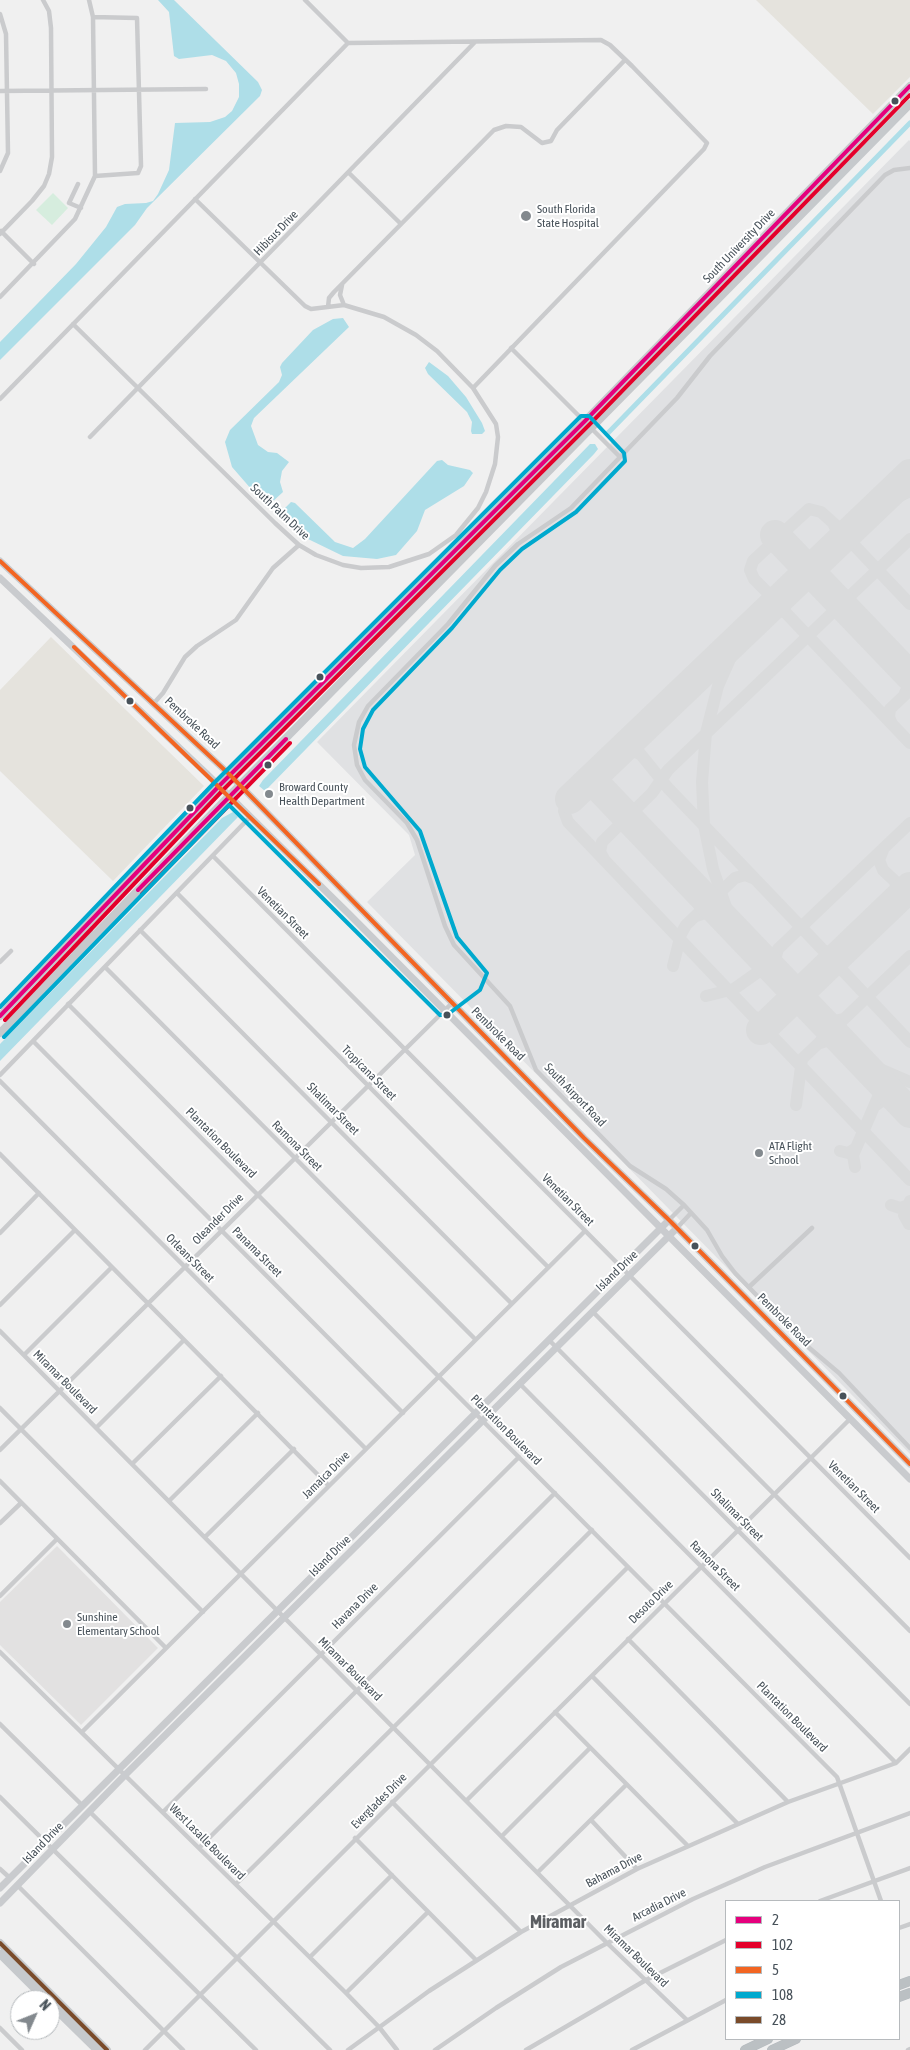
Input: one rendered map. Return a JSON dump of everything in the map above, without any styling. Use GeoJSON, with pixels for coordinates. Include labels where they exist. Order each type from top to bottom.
{"type":"FeatureCollection","features":[{"type":"Feature","properties":{"kind":"highway"},"geometry":{"type":"LineString","coordinates":[[745,2050],[766,2040]]}},
{"type":"Feature","properties":{"kind":"highway"},"geometry":{"type":"LineString","coordinates":[[772,2050],[794,2040]]}},
{"type":"Feature","properties":{"kind":"main road","name":"South University Drive"},"geometry":{"type":"LineString","coordinates":[[0,1016],[219,786],[585,421],[910,86]]}},
{"type":"Feature","properties":{"kind":"main road","name":"South University Drive"},"geometry":{"type":"LineString","coordinates":[[0,1033],[229,796],[910,104]]}},
{"type":"Feature","properties":{"kind":"main road","name":"Pembroke Road"},"geometry":{"type":"LineString","coordinates":[[0,561],[230,775],[452,1003],[910,1464]]}},
{"type":"Feature","properties":{"kind":"main road"},"geometry":{"type":"LineString","coordinates":[[1,578],[10,570]]}},
{"type":"Feature","properties":{"kind":"main road","name":"Pembroke Road"},"geometry":{"type":"LineString","coordinates":[[1,578],[219,786],[910,1479]]}},
{"type":"Feature","properties":{"kind":"main road"},"geometry":{"type":"LineString","coordinates":[[76,954],[76,945],[116,898],[119,891]]}},
{"type":"Feature","properties":{"kind":"main road","name":"Island Drive"},"geometry":{"type":"LineString","coordinates":[[0,1888],[669,1220]]}},
{"type":"Feature","properties":{"kind":"main road","name":"Island Drive"},"geometry":{"type":"LineString","coordinates":[[0,1903],[125,1775],[592,1310],[677,1228]]}},
{"type":"Feature","properties":{"kind":"main road"},"geometry":{"type":"LineString","coordinates":[[850,1419],[860,1421],[891,1451],[904,1457]]}},
{"type":"Feature","properties":{"kind":"main road"},"geometry":{"type":"LineString","coordinates":[[894,1463],[902,1464],[910,1472]]}},
{"type":"Feature","properties":{"kind":"main road"},"geometry":{"type":"LineString","coordinates":[[0,1943],[107,2050]]}},
{"type":"Feature","properties":{"kind":"main road"},"geometry":{"type":"LineString","coordinates":[[0,1954],[36,1990]]}},
{"type":"Feature","properties":{"kind":"main road"},"geometry":{"type":"LineString","coordinates":[[60,2014],[97,2050]]}},
{"type":"Feature","properties":{"kind":"street"},"geometry":{"type":"LineString","coordinates":[[34,264],[1,232],[44,186],[49,174],[52,158],[51,28],[49,11],[43,0]]}},
{"type":"Feature","properties":{"kind":"street"},"geometry":{"type":"LineString","coordinates":[[0,297],[34,264],[75,219],[96,176],[93,17],[89,0]]}},
{"type":"Feature","properties":{"kind":"street"},"geometry":{"type":"LineString","coordinates":[[305,0],[348,43]]}},
{"type":"Feature","properties":{"kind":"street"},"geometry":{"type":"LineString","coordinates":[[0,14],[6,34],[8,153],[0,172]]}},
{"type":"Feature","properties":{"kind":"street"},"geometry":{"type":"LineString","coordinates":[[93,17],[138,18],[142,166],[138,173],[96,176]]}},
{"type":"Feature","properties":{"kind":"street"},"geometry":{"type":"LineString","coordinates":[[0,399],[348,43],[591,39],[605,42],[707,142],[704,149],[473,388]]}},
{"type":"Feature","properties":{"kind":"street","name":"Hibisus Drive"},"geometry":{"type":"LineString","coordinates":[[90,437],[475,42]]}},
{"type":"Feature","properties":{"kind":"street"},"geometry":{"type":"LineString","coordinates":[[328,307],[329,298],[342,284],[494,130],[501,127],[515,126],[526,130],[542,143],[551,141],[557,130],[625,60]]}},
{"type":"Feature","properties":{"kind":"street"},"geometry":{"type":"LineString","coordinates":[[0,91],[206,89]]}},
{"type":"Feature","properties":{"kind":"street"},"geometry":{"type":"LineString","coordinates":[[511,348],[620,457],[677,398],[710,356],[885,176],[894,170],[908,168]]}},
{"type":"Feature","properties":{"kind":"street"},"geometry":{"type":"LineString","coordinates":[[348,173],[401,224]]}},
{"type":"Feature","properties":{"kind":"street"},"geometry":{"type":"LineString","coordinates":[[78,184],[69,203],[81,208]]}},
{"type":"Feature","properties":{"kind":"street","name":"South Palm Drive"},"geometry":{"type":"LineString","coordinates":[[73,324],[298,545],[331,562],[361,568],[389,567],[429,554],[456,535],[478,508],[492,474],[497,443],[498,430],[496,424],[473,388],[445,357],[416,335],[384,317],[344,306],[311,309],[305,306],[195,199]]}},
{"type":"Feature","properties":{"kind":"street"},"geometry":{"type":"LineString","coordinates":[[342,284],[340,294],[344,306]]}},
{"type":"Feature","properties":{"kind":"street","name":"South Airport Road"},"geometry":{"type":"LineString","coordinates":[[620,457],[570,508],[518,544],[484,578],[448,624],[368,706],[359,722],[354,745],[357,765],[365,780],[407,823],[417,840],[445,926],[454,945],[510,1006],[536,1070],[630,1166],[666,1188],[684,1205],[707,1230],[726,1261],[750,1288],[800,1340],[839,1373],[910,1448]]}},
{"type":"Feature","properties":{"kind":"street"},"geometry":{"type":"LineString","coordinates":[[154,703],[163,693],[185,657],[197,646],[236,620],[273,568],[298,545]]}},
{"type":"Feature","properties":{"kind":"street"},"geometry":{"type":"LineString","coordinates":[[0,1075],[250,817]]}},
{"type":"Feature","properties":{"kind":"street","name":"Venetian Street"},"geometry":{"type":"LineString","coordinates":[[213,856],[910,1558]]}},
{"type":"Feature","properties":{"kind":"street","name":"Tropicana Street"},"geometry":{"type":"LineString","coordinates":[[177,893],[548,1267]]}},
{"type":"Feature","properties":{"kind":"street","name":"Shalimar Street"},"geometry":{"type":"LineString","coordinates":[[140,930],[512,1304]]}},
{"type":"Feature","properties":{"kind":"street"},"geometry":{"type":"LineString","coordinates":[[0,962],[11,951]]}},
{"type":"Feature","properties":{"kind":"street","name":"Ramona Street"},"geometry":{"type":"LineString","coordinates":[[104,967],[475,1340]]}},
{"type":"Feature","properties":{"kind":"street","name":"Oleander Drive"},"geometry":{"type":"LineString","coordinates":[[0,1450],[404,1048],[452,1003]]}},
{"type":"Feature","properties":{"kind":"street","name":"Plantation Boulevard"},"geometry":{"type":"LineString","coordinates":[[68,1004],[837,1777],[881,1900]]}},
{"type":"Feature","properties":{"kind":"street","name":"Panama Street"},"geometry":{"type":"LineString","coordinates":[[33,1041],[403,1412]]}},
{"type":"Feature","properties":{"kind":"street","name":"Orleans Street"},"geometry":{"type":"LineString","coordinates":[[0,1082],[366,1448]]}},
{"type":"Feature","properties":{"kind":"street"},"geometry":{"type":"LineString","coordinates":[[590,1126],[595,1121]]}},
{"type":"Feature","properties":{"kind":"street"},"geometry":{"type":"LineString","coordinates":[[1,1157],[258,1412],[329,1486]]}},
{"type":"Feature","properties":{"kind":"street"},"geometry":{"type":"LineString","coordinates":[[0,1233],[39,1194]]}},
{"type":"Feature","properties":{"kind":"street"},"geometry":{"type":"LineString","coordinates":[[669,1220],[684,1205]]}},
{"type":"Feature","properties":{"kind":"street"},"geometry":{"type":"LineString","coordinates":[[677,1228],[691,1213]]}},
{"type":"Feature","properties":{"kind":"street"},"geometry":{"type":"LineString","coordinates":[[750,1288],[812,1228]]}},
{"type":"Feature","properties":{"kind":"street"},"geometry":{"type":"LineString","coordinates":[[0,1304],[75,1230]]}},
{"type":"Feature","properties":{"kind":"street","name":"Jamaica Drive"},"geometry":{"type":"LineString","coordinates":[[82,1732],[584,1231]]}},
{"type":"Feature","properties":{"kind":"street"},"geometry":{"type":"LineString","coordinates":[[24,1355],[112,1267]]}},
{"type":"Feature","properties":{"kind":"street"},"geometry":{"type":"LineString","coordinates":[[592,1310],[910,1631]]}},
{"type":"Feature","properties":{"kind":"street","name":"Miramar Boulevard"},"geometry":{"type":"LineString","coordinates":[[0,1331],[607,1943],[687,2020]]}},
{"type":"Feature","properties":{"kind":"street"},"geometry":{"type":"LineString","coordinates":[[96,1428],[184,1340]]}},
{"type":"Feature","properties":{"kind":"street","name":"Shalimar Street"},"geometry":{"type":"LineString","coordinates":[[549,1340],[910,1704]]}},
{"type":"Feature","properties":{"kind":"street"},"geometry":{"type":"LineString","coordinates":[[132,1464],[221,1376]]}},
{"type":"Feature","properties":{"kind":"street","name":"Ramona Street"},"geometry":{"type":"LineString","coordinates":[[519,1383],[896,1763]]}},
{"type":"Feature","properties":{"kind":"street"},"geometry":{"type":"LineString","coordinates":[[0,1408],[203,1612]]}},
{"type":"Feature","properties":{"kind":"street"},"geometry":{"type":"LineString","coordinates":[[169,1501],[258,1412]]}},
{"type":"Feature","properties":{"kind":"street","name":"Desoto Drive"},"geometry":{"type":"LineString","coordinates":[[467,1800],[850,1419]]}},
{"type":"Feature","properties":{"kind":"street"},"geometry":{"type":"LineString","coordinates":[[205,1538],[294,1449]]}},
{"type":"Feature","properties":{"kind":"street","name":"Havana Drive"},"geometry":{"type":"LineString","coordinates":[[162,1812],[519,1457]]}},
{"type":"Feature","properties":{"kind":"street"},"geometry":{"type":"LineString","coordinates":[[0,1481],[166,1648]]}},
{"type":"Feature","properties":{"kind":"street"},"geometry":{"type":"LineString","coordinates":[[199,1848],[555,1493]]}},
{"type":"Feature","properties":{"kind":"street"},"geometry":{"type":"LineString","coordinates":[[0,1523],[21,1503]]}},
{"type":"Feature","properties":{"kind":"street"},"geometry":{"type":"LineString","coordinates":[[236,1884],[592,1530]]}},
{"type":"Feature","properties":{"kind":"street"},"geometry":{"type":"LineString","coordinates":[[0,1596],[57,1539]]}},
{"type":"Feature","properties":{"kind":"street","name":"Everglades Drive"},"geometry":{"type":"LineString","coordinates":[[145,2050],[628,1567]]}},
{"type":"Feature","properties":{"kind":"street"},"geometry":{"type":"LineString","coordinates":[[628,1639],[788,1802]]}},
{"type":"Feature","properties":{"kind":"street","name":"West Lasalle Boulevard"},"geometry":{"type":"LineString","coordinates":[[0,1652],[346,1993],[379,2027],[397,2050]]}},
{"type":"Feature","properties":{"kind":"street"},"geometry":{"type":"LineString","coordinates":[[592,1676],[737,1823]]}},
{"type":"Feature","properties":{"kind":"street"},"geometry":{"type":"LineString","coordinates":[[555,1712],[687,1845]]}},
{"type":"Feature","properties":{"kind":"street"},"geometry":{"type":"LineString","coordinates":[[0,1724],[82,1805]]}},
{"type":"Feature","properties":{"kind":"street"},"geometry":{"type":"LineString","coordinates":[[502,1836],[590,1748]]}},
{"type":"Feature","properties":{"kind":"street","name":"Bahama Drive"},"geometry":{"type":"LineString","coordinates":[[348,2050],[476,1960],[521,1932],[637,1869],[687,1845],[788,1802],[896,1763],[910,1749]]}},
{"type":"Feature","properties":{"kind":"street"},"geometry":{"type":"LineString","coordinates":[[538,1872],[626,1785]]}},
{"type":"Feature","properties":{"kind":"street"},"geometry":{"type":"LineString","coordinates":[[0,1797],[256,2050]]}},
{"type":"Feature","properties":{"kind":"street"},"geometry":{"type":"LineString","coordinates":[[392,1802],[521,1932]]}},
{"type":"Feature","properties":{"kind":"street"},"geometry":{"type":"LineString","coordinates":[[89,1812],[330,2050]]}},
{"type":"Feature","properties":{"kind":"street","name":"Arcadia Drive"},"geometry":{"type":"LineString","coordinates":[[435,2050],[545,1978],[607,1943],[693,1899],[765,1867],[910,1813]]}},
{"type":"Feature","properties":{"kind":"street"},"geometry":{"type":"LineString","coordinates":[[590,1820],[637,1869]]}},
{"type":"Feature","properties":{"kind":"street"},"geometry":{"type":"LineString","coordinates":[[355,1838],[476,1960]]}},
{"type":"Feature","properties":{"kind":"street"},"geometry":{"type":"LineString","coordinates":[[0,1868],[10,1878]]}},
{"type":"Feature","properties":{"kind":"street"},"geometry":{"type":"LineString","coordinates":[[823,1900],[910,1868]]}},
{"type":"Feature","properties":{"kind":"street"},"geometry":{"type":"LineString","coordinates":[[310,1957],[392,1875]]}},
{"type":"Feature","properties":{"kind":"street"},"geometry":{"type":"LineString","coordinates":[[17,1885],[183,2050]]}},
{"type":"Feature","properties":{"kind":"street"},"geometry":{"type":"LineString","coordinates":[[346,1993],[428,1912]]}},
{"type":"Feature","properties":{"kind":"street"},"geometry":{"type":"LineString","coordinates":[[526,2050],[646,1980],[725,1940]]}},
{"type":"Feature","properties":{"kind":"street"},"geometry":{"type":"LineString","coordinates":[[632,2050],[725,2001]]}},
{"type":"Feature","properties":{"kind":"street"},"geometry":{"type":"LineString","coordinates":[[0,2028],[22,2050]]}},
{"type":"Feature","properties":{"kind":"shaded area"},"geometry":{"type":"Polygon","coordinates":[[[756,0],[910,0],[910,77],[873,114],[756,0]]]}},
{"type":"Feature","properties":{"kind":"shaded area"},"geometry":{"type":"Polygon","coordinates":[[[909,140],[910,1454],[367,902],[415,855],[409,835],[317,742],[909,140]]]}},
{"type":"Feature","properties":{"kind":"shaded area"},"geometry":{"type":"Polygon","coordinates":[[[51,637],[204,786],[113,881],[0,771],[0,690],[51,637]]]}},
{"type":"Feature","properties":{"kind":"shaded area","name":"Sunshine Elementary School"},"geometry":{"type":"Polygon","coordinates":[[[57,1546],[158,1648],[81,1725],[0,1645],[0,1602],[57,1546]]]}},
{"type":"Feature","properties":{"kind":"green space"},"geometry":{"type":"Polygon","coordinates":[[[53,193],[68,208],[52,225],[36,210],[53,193]]]}},
{"type":"Feature","properties":{"kind":"water"},"geometry":{"type":"Polygon","coordinates":[[[158,0],[174,0],[258,82],[262,90],[260,96],[147,208],[135,225],[0,360],[0,342],[76,264],[106,227],[117,207],[125,204],[153,201],[169,170],[175,123],[210,122],[225,117],[232,111],[239,97],[239,84],[236,73],[226,61],[212,55],[179,59],[174,56],[169,12],[158,0]]]}},
{"type":"Feature","properties":{"kind":"water"},"geometry":{"type":"Polygon","coordinates":[[[343,318],[349,327],[254,418],[251,426],[258,445],[268,452],[277,453],[289,462],[282,471],[280,482],[283,492],[270,504],[252,490],[232,467],[225,442],[230,430],[279,382],[282,375],[280,367],[282,363],[313,330],[333,319],[343,318]]]}},
{"type":"Feature","properties":{"kind":"water"},"geometry":{"type":"Polygon","coordinates":[[[429,362],[448,376],[466,397],[482,423],[485,431],[482,434],[472,434],[472,422],[467,412],[428,374],[425,368],[429,362]]]}},
{"type":"Feature","properties":{"kind":"water"},"geometry":{"type":"Polygon","coordinates":[[[590,444],[595,444],[598,449],[594,454],[265,791],[259,786],[263,780],[590,444]]]}},
{"type":"Feature","properties":{"kind":"water"},"geometry":{"type":"Polygon","coordinates":[[[442,460],[448,465],[470,470],[473,473],[464,486],[425,510],[417,531],[396,555],[377,559],[343,556],[308,539],[279,514],[291,502],[295,503],[335,542],[353,548],[365,539],[437,461],[442,460]]]}},
{"type":"Feature","properties":{"kind":"water"},"geometry":{"type":"Polygon","coordinates":[[[233,812],[238,817],[0,1061],[0,1044],[222,818],[233,812]]]}},
{"type":"Feature","properties":{"kind":"waterway"},"geometry":{"type":"LineString","coordinates":[[607,434],[910,123]]}},
{"type":"Feature","properties":{"kind":"taxiway"},"geometry":{"type":"LineString","coordinates":[[862,520],[882,505],[910,491]]}},
{"type":"Feature","properties":{"kind":"taxiway"},"geometry":{"type":"LineString","coordinates":[[787,547],[784,538],[786,530],[809,509],[821,512],[840,529],[848,530],[855,527]]}},
{"type":"Feature","properties":{"kind":"taxiway"},"geometry":{"type":"LineString","coordinates":[[834,525],[839,535],[836,545]]}},
{"type":"Feature","properties":{"kind":"taxiway"},"geometry":{"type":"LineString","coordinates":[[855,527],[852,537],[854,545],[910,604]]}},
{"type":"Feature","properties":{"kind":"taxiway"},"geometry":{"type":"LineString","coordinates":[[605,861],[600,852],[602,842],[652,793],[668,770],[832,613],[842,610],[851,614],[848,605],[851,595],[910,539]]}},
{"type":"Feature","properties":{"kind":"taxiway"},"geometry":{"type":"LineString","coordinates":[[785,593],[777,596],[768,593],[754,579],[750,570],[753,561],[769,546],[778,543],[787,547]]}},
{"type":"Feature","properties":{"kind":"taxiway"},"geometry":{"type":"LineString","coordinates":[[785,593],[782,603],[785,612],[910,743]]}},
{"type":"Feature","properties":{"kind":"taxiway"},"geometry":{"type":"LineString","coordinates":[[765,613],[776,609],[786,613]]}},
{"type":"Feature","properties":{"kind":"taxiway"},"geometry":{"type":"LineString","coordinates":[[745,940],[728,913],[713,869],[704,825],[702,782],[706,733],[718,686],[734,650],[753,625]]}},
{"type":"Feature","properties":{"kind":"taxiway"},"geometry":{"type":"LineString","coordinates":[[905,693],[910,684],[909,674]]}},
{"type":"Feature","properties":{"kind":"taxiway"},"geometry":{"type":"LineString","coordinates":[[892,724],[889,717],[890,709],[910,690]]}},
{"type":"Feature","properties":{"kind":"taxiway"},"geometry":{"type":"LineString","coordinates":[[635,737],[638,751],[668,788],[823,950],[831,954],[842,953]]}},
{"type":"Feature","properties":{"kind":"taxiway"},"geometry":{"type":"LineString","coordinates":[[615,757],[627,748],[640,754]]}},
{"type":"Feature","properties":{"kind":"taxiway"},"geometry":{"type":"LineString","coordinates":[[570,799],[564,811],[568,822],[753,1016],[764,1021],[773,1018]]}},
{"type":"Feature","properties":{"kind":"taxiway"},"geometry":{"type":"LineString","coordinates":[[706,996],[734,989],[758,972],[770,971],[779,976],[774,963],[778,949],[910,823]]}},
{"type":"Feature","properties":{"kind":"taxiway"},"geometry":{"type":"LineString","coordinates":[[883,850],[879,860],[883,870],[898,884],[910,885]]}},
{"type":"Feature","properties":{"kind":"taxiway"},"geometry":{"type":"LineString","coordinates":[[673,966],[681,934],[686,925],[735,878],[745,875],[755,879]]}},
{"type":"Feature","properties":{"kind":"taxiway"},"geometry":{"type":"LineString","coordinates":[[895,882],[898,892],[896,901]]}},
{"type":"Feature","properties":{"kind":"taxiway"},"geometry":{"type":"LineString","coordinates":[[696,916],[708,912],[726,920]]}},
{"type":"Feature","properties":{"kind":"taxiway"},"geometry":{"type":"LineString","coordinates":[[842,953],[839,963],[842,970],[910,1042]]}},
{"type":"Feature","properties":{"kind":"taxiway"},"geometry":{"type":"LineString","coordinates":[[796,1105],[802,1059],[910,956]]}},
{"type":"Feature","properties":{"kind":"taxiway"},"geometry":{"type":"LineString","coordinates":[[816,1015],[830,1022],[843,1019]]}},
{"type":"Feature","properties":{"kind":"taxiway"},"geometry":{"type":"LineString","coordinates":[[773,1018],[770,1026],[773,1037],[910,1180]]}},
{"type":"Feature","properties":{"kind":"taxiway"},"geometry":{"type":"LineString","coordinates":[[820,1043],[829,1040],[838,1041],[873,1066],[910,1082]]}},
{"type":"Feature","properties":{"kind":"taxiway"},"geometry":{"type":"LineString","coordinates":[[855,1167],[853,1155],[879,1095],[878,1085],[873,1074]]}},
{"type":"Feature","properties":{"kind":"taxiway"},"geometry":{"type":"LineString","coordinates":[[876,1105],[886,1098],[900,1102]]}},
{"type":"Feature","properties":{"kind":"taxiway"},"geometry":{"type":"LineString","coordinates":[[840,1151],[848,1153],[856,1148]]}},
{"type":"Feature","properties":{"kind":"taxiway"},"geometry":{"type":"LineString","coordinates":[[909,1224],[904,1215],[910,1201]]}},
{"type":"Feature","properties":{"kind":"taxiway"},"geometry":{"type":"LineString","coordinates":[[891,1205],[900,1208],[908,1205]]}},
{"type":"Feature","properties":{"kind":"runway"},"geometry":{"type":"LineString","coordinates":[[570,799],[910,474]]}},
{"type":"Feature","properties":{"kind":"runway"},"geometry":{"type":"LineString","coordinates":[[775,535],[910,676]]}},
{"type":"Feature","properties":{"kind":"runway"},"geometry":{"type":"LineString","coordinates":[[591,779],[910,1113]]}},
{"type":"Feature","properties":{"kind":"runway"},"geometry":{"type":"LineString","coordinates":[[761,1030],[910,887]]}},
{"type":"Feature","properties":{"kind":"transit line","name":"2"},"geometry":{"type":"LineString","coordinates":[[0,1016],[219,786],[585,421],[910,86]]}},
{"type":"Feature","properties":{"kind":"transit line","name":"102"},"geometry":{"type":"LineString","coordinates":[[5,1020],[223,790],[589,425],[910,95]]}},
{"type":"Feature","properties":{"kind":"transit line","name":"108"},"geometry":{"type":"LineString","coordinates":[[0,1007],[215,782],[581,416],[589,416],[624,453],[625,461],[576,512],[522,549],[500,570],[452,628],[373,710],[363,729],[360,749],[365,767],[420,831],[457,937],[487,973],[480,990],[447,1015],[440,1015],[229,805],[4,1037]]}},
{"type":"Feature","properties":{"kind":"transit line","name":"5"},"geometry":{"type":"LineString","coordinates":[[0,561],[230,775],[584,1138],[669,1220],[910,1464]]}},
{"type":"Feature","properties":{"kind":"transit line","name":"5"},"geometry":{"type":"LineString","coordinates":[[74,647],[319,884]]}},
{"type":"Feature","properties":{"kind":"transit line","name":"2"},"geometry":{"type":"LineString","coordinates":[[138,890],[286,739]]}},
{"type":"Feature","properties":{"kind":"transit line","name":"102"},"geometry":{"type":"LineString","coordinates":[[142,894],[290,743]]}},
{"type":"Feature","properties":{"kind":"transit line","name":"28"},"geometry":{"type":"LineString","coordinates":[[0,1943],[107,2050]]}},
{"type":"Feature","properties":{"kind":"place","name":"South Florida State Hospital"},"geometry":{"type":"Point","coordinates":[526,216]}},
{"type":"Feature","properties":{"kind":"place","name":"Broward County Health Department"},"geometry":{"type":"Point","coordinates":[269,794]}},
{"type":"Feature","properties":{"kind":"place","name":"ATA Flight School"},"geometry":{"type":"Point","coordinates":[759,1153]}},
{"type":"Feature","properties":{"kind":"place","name":"Sunshine Elementary School"},"geometry":{"type":"Point","coordinates":[67,1624]}},
{"type":"Feature","properties":{"kind":"district","name":"Miramar"},"geometry":{"type":"Point","coordinates":[558,1922]}}]}
